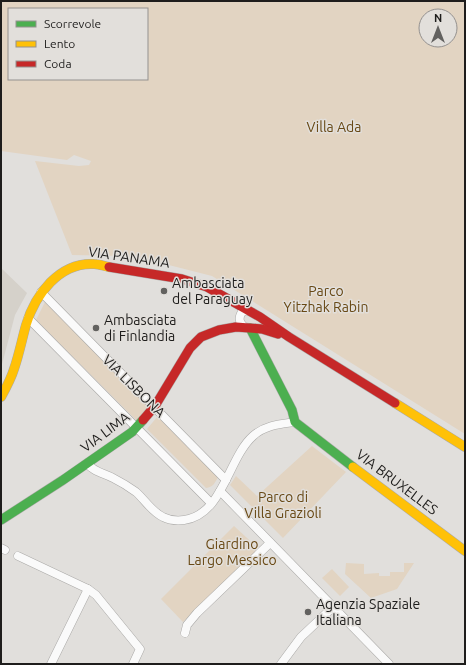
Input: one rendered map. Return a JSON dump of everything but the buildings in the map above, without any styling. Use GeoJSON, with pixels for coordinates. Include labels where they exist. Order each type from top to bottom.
{"type":"FeatureCollection","features":[{"type":"Feature","properties":{"kind":"street","name":"VIA PANAMA"},"geometry":{"type":"LineString","coordinates":[[1,397],[11,380],[28,318],[41,292],[53,280],[67,270],[79,265],[94,264],[193,281],[207,286],[289,337]]}},
{"type":"Feature","properties":{"kind":"street","name":"VIA LISBONA"},"geometry":{"type":"LineString","coordinates":[[41,292],[155,406],[226,480]]}},
{"type":"Feature","properties":{"kind":"street"},"geometry":{"type":"LineString","coordinates":[[87,463],[93,470],[116,479],[130,488],[158,514],[167,519],[182,520],[194,518],[202,513],[220,491],[244,447],[254,435],[266,428],[296,422],[292,410],[247,327],[240,323],[247,312],[255,321],[247,327]]}},
{"type":"Feature","properties":{"kind":"street","name":"VIA LISBONA"},"geometry":{"type":"LineString","coordinates":[[28,318],[211,503]]}},
{"type":"Feature","properties":{"kind":"street","name":"VIA LIMA"},"geometry":{"type":"LineString","coordinates":[[1,520],[137,428],[155,406],[190,348],[196,341],[211,332],[228,328],[247,327],[271,331],[289,337]]}},
{"type":"Feature","properties":{"kind":"street"},"geometry":{"type":"LineString","coordinates":[[289,337],[465,447]]}},
{"type":"Feature","properties":{"kind":"street","name":"VIA BRUXELLES"},"geometry":{"type":"LineString","coordinates":[[296,422],[312,436],[465,551]]}},
{"type":"Feature","properties":{"kind":"street"},"geometry":{"type":"LineString","coordinates":[[220,491],[389,664]]}},
{"type":"Feature","properties":{"kind":"street"},"geometry":{"type":"LineString","coordinates":[[185,633],[187,625],[197,614],[270,543]]}},
{"type":"Feature","properties":{"kind":"street"},"geometry":{"type":"LineString","coordinates":[[18,556],[88,589],[103,602],[140,649],[133,664]]}},
{"type":"Feature","properties":{"kind":"street"},"geometry":{"type":"LineString","coordinates":[[51,664],[88,589]]}},
{"type":"Feature","properties":{"kind":"street"},"geometry":{"type":"LineString","coordinates":[[281,664],[301,638],[333,607]]}},
{"type":"Feature","properties":{"kind":"shaded area"},"geometry":{"type":"Polygon","coordinates":[[[1,268],[27,293],[15,315],[1,368],[1,268]]]}},
{"type":"Feature","properties":{"kind":"green space","name":"Villa Ada"},"geometry":{"type":"Polygon","coordinates":[[[1,1],[465,1],[465,434],[212,276],[157,262],[122,256],[72,255],[35,161],[79,166],[89,165],[91,161],[74,155],[67,160],[1,151],[1,1]]]}},
{"type":"Feature","properties":{"kind":"green space"},"geometry":{"type":"Polygon","coordinates":[[[46,300],[149,405],[137,421],[36,320],[46,300]]]}},
{"type":"Feature","properties":{"kind":"green space"},"geometry":{"type":"Polygon","coordinates":[[[158,416],[218,477],[212,486],[206,488],[147,429],[158,416]]]}},
{"type":"Feature","properties":{"kind":"green space","name":"Parco di Villa Grazioli"},"geometry":{"type":"Polygon","coordinates":[[[312,446],[346,472],[283,538],[230,485],[236,476],[257,496],[312,446]]]}},
{"type":"Feature","properties":{"kind":"green space","name":"Giardino Largo Messico"},"geometry":{"type":"Polygon","coordinates":[[[234,526],[259,549],[183,622],[161,599],[234,526]]]}},
{"type":"Feature","properties":{"kind":"green space"},"geometry":{"type":"Polygon","coordinates":[[[346,563],[364,564],[364,574],[379,573],[379,576],[390,576],[390,572],[404,572],[404,563],[414,563],[397,589],[371,598],[345,574],[346,563]]]}},
{"type":"Feature","properties":{"kind":"green space"},"geometry":{"type":"Polygon","coordinates":[[[332,569],[349,587],[340,596],[322,578],[332,569]]]}},
{"type":"Feature","properties":{"kind":"traffic: fast"},"geometry":{"type":"LineString","coordinates":[[250,328],[292,410],[295,422],[353,467]]}},
{"type":"Feature","properties":{"kind":"traffic: fast"},"geometry":{"type":"LineString","coordinates":[[1,520],[63,480],[132,432],[143,420]]}},
{"type":"Feature","properties":{"kind":"traffic: slow"},"geometry":{"type":"LineString","coordinates":[[1,397],[13,373],[30,314],[42,292],[50,282],[70,268],[81,265],[94,264],[109,267]]}},
{"type":"Feature","properties":{"kind":"traffic: slow"},"geometry":{"type":"LineString","coordinates":[[395,403],[465,447]]}},
{"type":"Feature","properties":{"kind":"traffic: slow"},"geometry":{"type":"LineString","coordinates":[[353,467],[465,551]]}},
{"type":"Feature","properties":{"kind":"traffic: jam"},"geometry":{"type":"LineString","coordinates":[[109,267],[182,279],[207,287],[260,317],[289,337],[395,403]]}},
{"type":"Feature","properties":{"kind":"traffic: jam"},"geometry":{"type":"LineString","coordinates":[[143,420],[155,406],[190,348],[201,337],[219,330],[236,327],[262,329],[278,334]]}},
{"type":"Feature","properties":{"kind":"place","name":"Ambasciata del Paraguay"},"geometry":{"type":"Point","coordinates":[164,291]}},
{"type":"Feature","properties":{"kind":"place","name":"Ambasciata di Finlandia"},"geometry":{"type":"Point","coordinates":[96,328]}},
{"type":"Feature","properties":{"kind":"place","name":"Agenzia Spaziale Italiana"},"geometry":{"type":"Point","coordinates":[308,612]}},
{"type":"Feature","properties":{"kind":"park label","name":"Parco Yitzhak Rabin"},"geometry":{"type":"Point","coordinates":[326,300]}}]}
